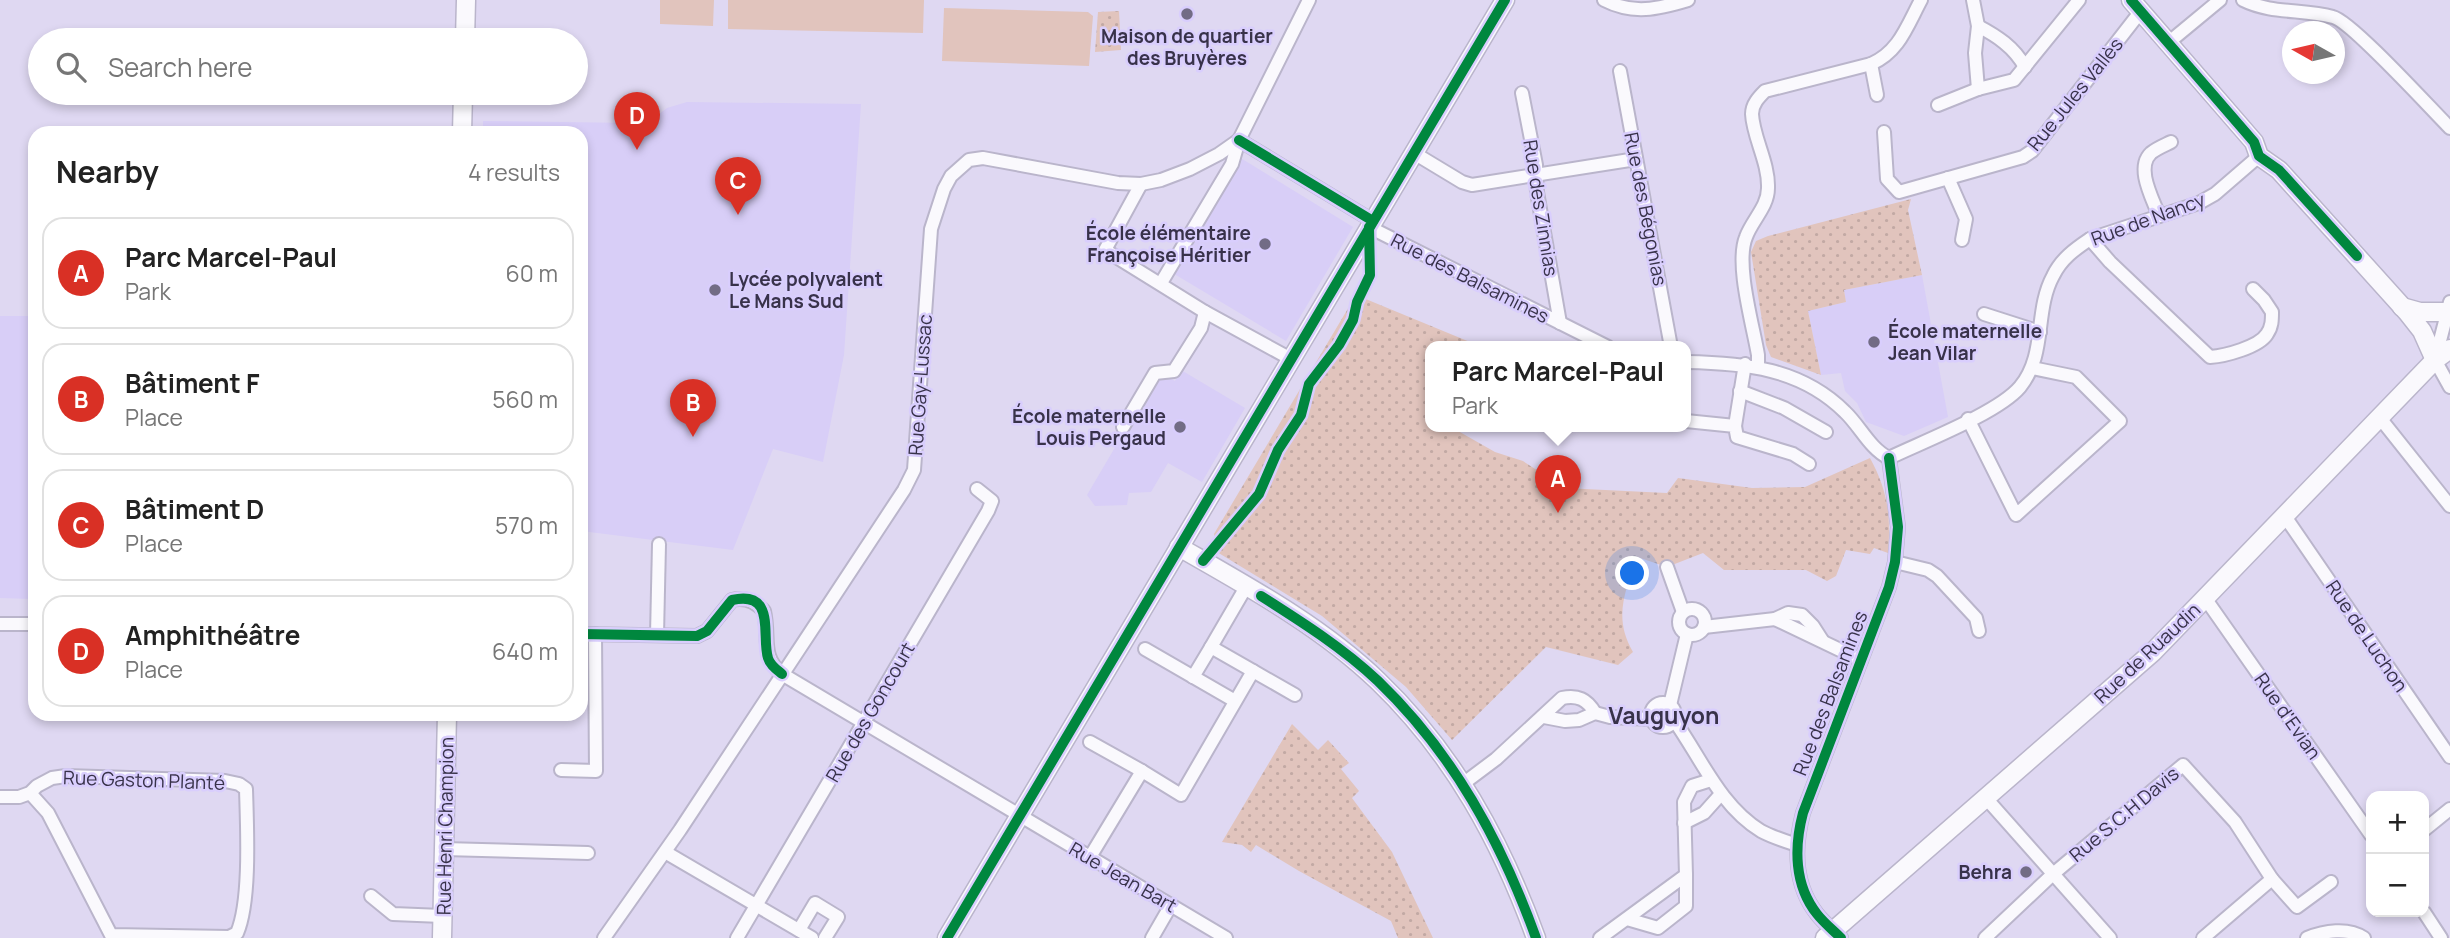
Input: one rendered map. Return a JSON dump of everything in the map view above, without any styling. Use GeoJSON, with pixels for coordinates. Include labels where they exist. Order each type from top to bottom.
{"type":"FeatureCollection","features":[{"type":"Feature","properties":{"kind":"street"},"geometry":{"type":"LineString","coordinates":[[465,28],[466,0]]}},
{"type":"Feature","properties":{"kind":"street"},"geometry":{"type":"LineString","coordinates":[[1161,283],[1232,164],[1239,140],[1309,0]]}},
{"type":"Feature","properties":{"kind":"street"},"geometry":{"type":"LineString","coordinates":[[947,938],[1505,0]]}},
{"type":"Feature","properties":{"kind":"street"},"geometry":{"type":"LineString","coordinates":[[1604,0],[1629,9],[1688,0]]}},
{"type":"Feature","properties":{"kind":"street"},"geometry":{"type":"LineString","coordinates":[[1809,464],[1793,454],[1737,437],[1734,426],[1740,391],[1751,365],[1742,252],[1746,236],[1766,203],[1769,192],[1768,176],[1752,113],[1755,101],[1765,91],[1885,58],[1898,44],[1921,0]]}},
{"type":"Feature","properties":{"kind":"street"},"geometry":{"type":"LineString","coordinates":[[1973,0],[1978,26],[1975,53],[1978,89]]}},
{"type":"Feature","properties":{"kind":"street"},"geometry":{"type":"LineString","coordinates":[[1938,105],[1978,89],[2014,80],[2079,0]]}},
{"type":"Feature","properties":{"kind":"street"},"geometry":{"type":"LineString","coordinates":[[2168,43],[2220,0]]}},
{"type":"Feature","properties":{"kind":"street"},"geometry":{"type":"LineString","coordinates":[[2243,0],[2256,6],[2336,17],[2357,34],[2450,128]]}},
{"type":"Feature","properties":{"kind":"street"},"geometry":{"type":"LineString","coordinates":[[2136,5],[2254,142],[2259,156],[2279,170],[2443,354]]}},
{"type":"Feature","properties":{"kind":"street","name":"Rue Jules Vallès"},"geometry":{"type":"LineString","coordinates":[[1884,132],[1887,179],[1899,192],[2022,157],[2032,151],[2136,5]]}},
{"type":"Feature","properties":{"kind":"street"},"geometry":{"type":"LineString","coordinates":[[1978,26],[2016,52],[2025,66]]}},
{"type":"Feature","properties":{"kind":"street"},"geometry":{"type":"LineString","coordinates":[[1871,64],[1877,95]]}},
{"type":"Feature","properties":{"kind":"street","name":"Rue des Bégonias"},"geometry":{"type":"LineString","coordinates":[[1620,71],[1670,341]]}},
{"type":"Feature","properties":{"kind":"street","name":"Rue des Zinnias"},"geometry":{"type":"LineString","coordinates":[[1522,93],[1536,164],[1559,323]]}},
{"type":"Feature","properties":{"kind":"street"},"geometry":{"type":"LineString","coordinates":[[462,126],[463,105]]}},
{"type":"Feature","properties":{"kind":"street","name":"Rue Gay-Lussac"},"geometry":{"type":"LineString","coordinates":[[604,938],[665,852],[904,490],[914,470],[931,229],[951,176],[969,160],[984,158],[1118,183],[1141,184],[1161,180],[1189,169],[1239,140]]}},
{"type":"Feature","properties":{"kind":"street","name":"Rue des Balsamines"},"geometry":{"type":"LineString","coordinates":[[1239,140],[1371,224],[1596,341]]}},
{"type":"Feature","properties":{"kind":"street"},"geometry":{"type":"LineString","coordinates":[[2159,216],[2144,164],[2151,154],[2171,142]]}},
{"type":"Feature","properties":{"kind":"street"},"geometry":{"type":"LineString","coordinates":[[1413,153],[1462,182],[1472,185],[1636,159]]}},
{"type":"Feature","properties":{"kind":"street","name":"Rue de Nancy"},"geometry":{"type":"LineString","coordinates":[[1889,458],[1997,405],[2013,394],[2032,368],[2038,350],[2044,299],[2053,274],[2067,256],[2090,239],[2199,202],[2215,194],[2259,156]]}},
{"type":"Feature","properties":{"kind":"street"},"geometry":{"type":"LineString","coordinates":[[1948,178],[1966,219],[1962,240]]}},
{"type":"Feature","properties":{"kind":"street"},"geometry":{"type":"LineString","coordinates":[[1141,184],[1105,250],[1205,312],[1291,359]]}},
{"type":"Feature","properties":{"kind":"street"},"geometry":{"type":"LineString","coordinates":[[2090,239],[2110,262],[2210,357],[2224,356],[2252,345],[2269,332],[2272,312],[2253,289]]}},
{"type":"Feature","properties":{"kind":"street"},"geometry":{"type":"LineString","coordinates":[[2402,307],[2420,312],[2449,308],[2443,354],[2450,387]]}},
{"type":"Feature","properties":{"kind":"street"},"geometry":{"type":"LineString","coordinates":[[1122,427],[1155,373],[1174,371],[1201,328],[1205,312]]}},
{"type":"Feature","properties":{"kind":"street"},"geometry":{"type":"LineString","coordinates":[[1984,314],[2040,332]]}},
{"type":"Feature","properties":{"kind":"street","name":"Rue de Ruaudin"},"geometry":{"type":"LineString","coordinates":[[1833,935],[2153,652],[2443,354]]}},
{"type":"Feature","properties":{"kind":"street"},"geometry":{"type":"LineString","coordinates":[[1691,362],[1751,365],[1791,376],[1831,399],[1880,454],[1889,458]]}},
{"type":"Feature","properties":{"kind":"street"},"geometry":{"type":"LineString","coordinates":[[1968,419],[2016,515],[2120,421],[2076,377],[2032,368]]}},
{"type":"Feature","properties":{"kind":"street"},"geometry":{"type":"LineString","coordinates":[[1740,391],[1794,413],[1826,432]]}},
{"type":"Feature","properties":{"kind":"street"},"geometry":{"type":"LineString","coordinates":[[2380,418],[2450,506]]}},
{"type":"Feature","properties":{"kind":"street"},"geometry":{"type":"LineString","coordinates":[[1691,422],[1734,426]]}},
{"type":"Feature","properties":{"kind":"street","name":"Rue des Balsamines"},"geometry":{"type":"LineString","coordinates":[[1833,935],[1817,915],[1802,887],[1797,845],[1803,813],[1889,587],[1895,562],[1898,527],[1889,458]]}},
{"type":"Feature","properties":{"kind":"street","name":"Rue des Goncourt"},"geometry":{"type":"LineString","coordinates":[[737,938],[988,511],[992,501],[977,489]]}},
{"type":"Feature","properties":{"kind":"street","name":"Rue de Luchon"},"geometry":{"type":"LineString","coordinates":[[2284,515],[2450,757]]}},
{"type":"Feature","properties":{"kind":"street"},"geometry":{"type":"LineString","coordinates":[[657,635],[659,544]]}},
{"type":"Feature","properties":{"kind":"street"},"geometry":{"type":"LineString","coordinates":[[1179,547],[1308,625],[1378,681],[1424,729],[1464,783],[1509,867],[1536,938]]}},
{"type":"Feature","properties":{"kind":"street"},"geometry":{"type":"LineString","coordinates":[[1895,562],[1928,570],[1937,576],[1976,618],[1979,631]]}},
{"type":"Feature","properties":{"kind":"street"},"geometry":{"type":"LineString","coordinates":[[1667,567],[1683,612],[1680,628],[1687,634],[1696,634],[1704,627],[1775,619],[1788,613],[1802,615],[1822,640],[1861,660]]}},
{"type":"Feature","properties":{"kind":"street"},"geometry":{"type":"LineString","coordinates":[[1193,677],[1246,587]]}},
{"type":"Feature","properties":{"kind":"street","name":"Rue d'Evian"},"geometry":{"type":"LineString","coordinates":[[2205,598],[2366,828]]}},
{"type":"Feature","properties":{"kind":"street"},"geometry":{"type":"LineString","coordinates":[[588,634],[697,636],[708,631],[732,600],[748,600],[764,611],[767,656],[772,666],[782,674]]}},
{"type":"Feature","properties":{"kind":"street"},"geometry":{"type":"LineString","coordinates":[[1683,612],[1689,609],[1698,610],[1705,618],[1704,627]]}},
{"type":"Feature","properties":{"kind":"street"},"geometry":{"type":"LineString","coordinates":[[0,624],[28,624]]}},
{"type":"Feature","properties":{"kind":"street"},"geometry":{"type":"LineString","coordinates":[[561,770],[596,771],[595,634]]}},
{"type":"Feature","properties":{"kind":"street"},"geometry":{"type":"LineString","coordinates":[[1670,705],[1687,634]]}},
{"type":"Feature","properties":{"kind":"street"},"geometry":{"type":"LineString","coordinates":[[1211,647],[1295,695]]}},
{"type":"Feature","properties":{"kind":"street"},"geometry":{"type":"LineString","coordinates":[[1145,649],[1235,701]]}},
{"type":"Feature","properties":{"kind":"street"},"geometry":{"type":"LineString","coordinates":[[1090,742],[1181,795],[1253,671]]}},
{"type":"Feature","properties":{"kind":"street","name":"Rue Jean Bart"},"geometry":{"type":"LineString","coordinates":[[782,674],[1226,938]]}},
{"type":"Feature","properties":{"kind":"street"},"geometry":{"type":"LineString","coordinates":[[1464,783],[1496,759],[1562,698],[1580,698],[1589,703],[1595,713]]}},
{"type":"Feature","properties":{"kind":"street"},"geometry":{"type":"LineString","coordinates":[[1544,717],[1565,722],[1579,720],[1595,713],[1610,717],[1651,719],[1660,727],[1669,726],[1674,720],[1675,712],[1670,705],[1656,705],[1651,711],[1651,719]]}},
{"type":"Feature","properties":{"kind":"street"},"geometry":{"type":"LineString","coordinates":[[1674,720],[1721,794],[1763,832],[1797,845]]}},
{"type":"Feature","properties":{"kind":"street","name":"Rue Henri Champion"},"geometry":{"type":"LineString","coordinates":[[442,938],[447,721]]}},
{"type":"Feature","properties":{"kind":"street","name":"Rue S.C.H Davis"},"geometry":{"type":"LineString","coordinates":[[2053,874],[2183,765],[2235,822],[2272,879],[2297,907],[2331,882]]}},
{"type":"Feature","properties":{"kind":"street"},"geometry":{"type":"LineString","coordinates":[[1090,857],[1142,771]]}},
{"type":"Feature","properties":{"kind":"street","name":"Rue Gaston Planté"},"geometry":{"type":"LineString","coordinates":[[0,797],[19,797],[52,778],[77,776],[225,781],[239,784],[246,789],[247,852],[243,921],[237,933],[229,937],[112,937],[48,813],[30,793]]}},
{"type":"Feature","properties":{"kind":"street"},"geometry":{"type":"LineString","coordinates":[[1627,919],[1658,928],[1686,906],[1684,802],[1692,786],[1711,780]]}},
{"type":"Feature","properties":{"kind":"street"},"geometry":{"type":"LineString","coordinates":[[1684,823],[1704,813],[1721,794]]}},
{"type":"Feature","properties":{"kind":"street"},"geometry":{"type":"LineString","coordinates":[[1986,797],[2110,938]]}},
{"type":"Feature","properties":{"kind":"street"},"geometry":{"type":"LineString","coordinates":[[2429,826],[2450,809]]}},
{"type":"Feature","properties":{"kind":"street"},"geometry":{"type":"LineString","coordinates":[[444,849],[588,853]]}},
{"type":"Feature","properties":{"kind":"street"},"geometry":{"type":"LineString","coordinates":[[665,852],[812,938]]}},
{"type":"Feature","properties":{"kind":"street"},"geometry":{"type":"LineString","coordinates":[[1992,936],[2053,874]]}},
{"type":"Feature","properties":{"kind":"street"},"geometry":{"type":"LineString","coordinates":[[1600,938],[1686,875]]}},
{"type":"Feature","properties":{"kind":"street"},"geometry":{"type":"LineString","coordinates":[[2203,938],[2272,879]]}},
{"type":"Feature","properties":{"kind":"street"},"geometry":{"type":"LineString","coordinates":[[371,896],[393,914],[442,916]]}},
{"type":"Feature","properties":{"kind":"street"},"geometry":{"type":"LineString","coordinates":[[799,930],[815,903],[838,917],[825,938]]}},
{"type":"Feature","properties":{"kind":"street"},"geometry":{"type":"LineString","coordinates":[[1152,938],[1171,905]]}},
{"type":"Feature","properties":{"kind":"street"},"geometry":{"type":"LineString","coordinates":[[2427,917],[2441,938]]}},
{"type":"Feature","properties":{"kind":"street"},"geometry":{"type":"LineString","coordinates":[[2306,938],[2322,932],[2347,932],[2362,935],[2364,938]]}},
{"type":"Feature","properties":{"kind":"shaded area"},"geometry":{"type":"Polygon","coordinates":[[[660,0],[714,0],[713,26],[660,24],[660,0]]]}},
{"type":"Feature","properties":{"kind":"shaded area"},"geometry":{"type":"Polygon","coordinates":[[[728,0],[924,0],[923,33],[728,29],[728,0]]]}},
{"type":"Feature","properties":{"kind":"shaded area"},"geometry":{"type":"Polygon","coordinates":[[[944,8],[1088,12],[1093,16],[1089,66],[942,61],[944,8]]]}},
{"type":"Feature","properties":{"kind":"shaded area"},"geometry":{"type":"Polygon","coordinates":[[[1119,11],[1121,50],[1095,52],[1098,12],[1119,11]]]}},
{"type":"Feature","properties":{"kind":"shaded area","name":"Lycée polyvalent Le Mans Sud"},"geometry":{"type":"Polygon","coordinates":[[[687,102],[861,104],[844,355],[823,462],[773,449],[733,550],[588,532],[588,126],[483,126],[483,121],[633,123],[655,117],[667,108],[687,102]]]}},
{"type":"Feature","properties":{"kind":"shaded area","name":"École élémentaire Françoise Héritier"},"geometry":{"type":"Polygon","coordinates":[[[1239,157],[1353,227],[1286,341],[1171,272],[1239,157]]]}},
{"type":"Feature","properties":{"kind":"shaded area"},"geometry":{"type":"Polygon","coordinates":[[[1911,199],[1908,210],[1922,275],[1844,290],[1846,302],[1808,311],[1821,375],[1771,357],[1766,345],[1751,252],[1756,241],[1911,199]]]}},
{"type":"Feature","properties":{"kind":"shaded area","name":"École maternelle Jean Vilar"},"geometry":{"type":"Polygon","coordinates":[[[1922,275],[1948,417],[1904,436],[1866,422],[1857,403],[1845,391],[1841,373],[1821,375],[1808,311],[1846,302],[1844,290],[1922,275]]]}},
{"type":"Feature","properties":{"kind":"shaded area"},"geometry":{"type":"Polygon","coordinates":[[[1356,295],[1467,341],[1425,341],[1425,432],[1460,432],[1495,452],[1523,461],[1564,488],[1667,493],[1678,478],[1752,488],[1805,487],[1870,458],[1881,482],[1889,527],[1888,553],[1874,548],[1870,554],[1846,550],[1836,576],[1827,581],[1806,570],[1724,570],[1703,553],[1667,567],[1637,557],[1625,593],[1622,616],[1627,640],[1633,652],[1618,665],[1546,647],[1452,740],[1406,687],[1322,616],[1217,552],[1214,534],[1356,295]]]}},
{"type":"Feature","properties":{"kind":"shaded area"},"geometry":{"type":"Polygon","coordinates":[[[0,316],[28,316],[28,599],[0,598],[0,316]]]}},
{"type":"Feature","properties":{"kind":"shaded area","name":"École maternelle Louis Pergaud"},"geometry":{"type":"Polygon","coordinates":[[[1181,370],[1245,408],[1202,482],[1168,463],[1151,492],[1129,493],[1127,505],[1095,506],[1087,495],[1157,376],[1164,375],[1175,381],[1181,370]]]}},
{"type":"Feature","properties":{"kind":"shaded area"},"geometry":{"type":"Polygon","coordinates":[[[1292,724],[1318,750],[1328,740],[1349,763],[1341,769],[1359,791],[1352,798],[1392,852],[1433,938],[1398,938],[1391,921],[1256,845],[1251,852],[1242,845],[1222,842],[1292,724]]]}},
{"type":"Feature","properties":{"kind":"cycle path"},"geometry":{"type":"LineString","coordinates":[[947,938],[1505,0]]}},
{"type":"Feature","properties":{"kind":"cycle path"},"geometry":{"type":"LineString","coordinates":[[2131,0],[2254,142],[2259,156],[2279,170],[2357,256]]}},
{"type":"Feature","properties":{"kind":"cycle path"},"geometry":{"type":"LineString","coordinates":[[1239,140],[1373,221]]}},
{"type":"Feature","properties":{"kind":"cycle path"},"geometry":{"type":"LineString","coordinates":[[1203,561],[1259,494],[1278,450],[1301,415],[1309,384],[1339,345],[1353,320],[1357,302],[1370,275],[1369,227]]}},
{"type":"Feature","properties":{"kind":"cycle path"},"geometry":{"type":"LineString","coordinates":[[1841,938],[1809,903],[1800,878],[1798,839],[1803,813],[1889,587],[1895,562],[1898,527],[1889,458]]}},
{"type":"Feature","properties":{"kind":"cycle path"},"geometry":{"type":"LineString","coordinates":[[1261,596],[1351,657],[1405,709],[1429,738],[1452,768],[1490,833],[1536,938]]}},
{"type":"Feature","properties":{"kind":"cycle path"},"geometry":{"type":"LineString","coordinates":[[588,634],[697,636],[707,631],[732,600],[746,599],[756,602],[761,608],[768,658],[782,674]]}},
{"type":"Feature","properties":{"kind":"place","name":"Maison de quartier des Bruyères"},"geometry":{"type":"Point","coordinates":[1187,14]}},
{"type":"Feature","properties":{"kind":"place","name":"Amphithéâtre"},"geometry":{"type":"Point","coordinates":[637,150]}},
{"type":"Feature","properties":{"kind":"place","name":"Bâtiment D"},"geometry":{"type":"Point","coordinates":[738,215]}},
{"type":"Feature","properties":{"kind":"place","name":"École élémentaire Françoise Héritier"},"geometry":{"type":"Point","coordinates":[1265,244]}},
{"type":"Feature","properties":{"kind":"place","name":"Lycée polyvalent Le Mans Sud"},"geometry":{"type":"Point","coordinates":[715,290]}},
{"type":"Feature","properties":{"kind":"place","name":"École maternelle Jean Vilar"},"geometry":{"type":"Point","coordinates":[1874,342]}},
{"type":"Feature","properties":{"kind":"place","name":"École maternelle Louis Pergaud"},"geometry":{"type":"Point","coordinates":[1180,427]}},
{"type":"Feature","properties":{"kind":"place","name":"Bâtiment F"},"geometry":{"type":"Point","coordinates":[693,437]}},
{"type":"Feature","properties":{"kind":"place","name":"Parc Marcel-Paul"},"geometry":{"type":"Point","coordinates":[1558,513]}},
{"type":"Feature","properties":{"kind":"place","name":"Behra"},"geometry":{"type":"Point","coordinates":[2026,872]}},
{"type":"Feature","properties":{"kind":"district","name":"Vauguyon"},"geometry":{"type":"Point","coordinates":[1664,716]}}]}
